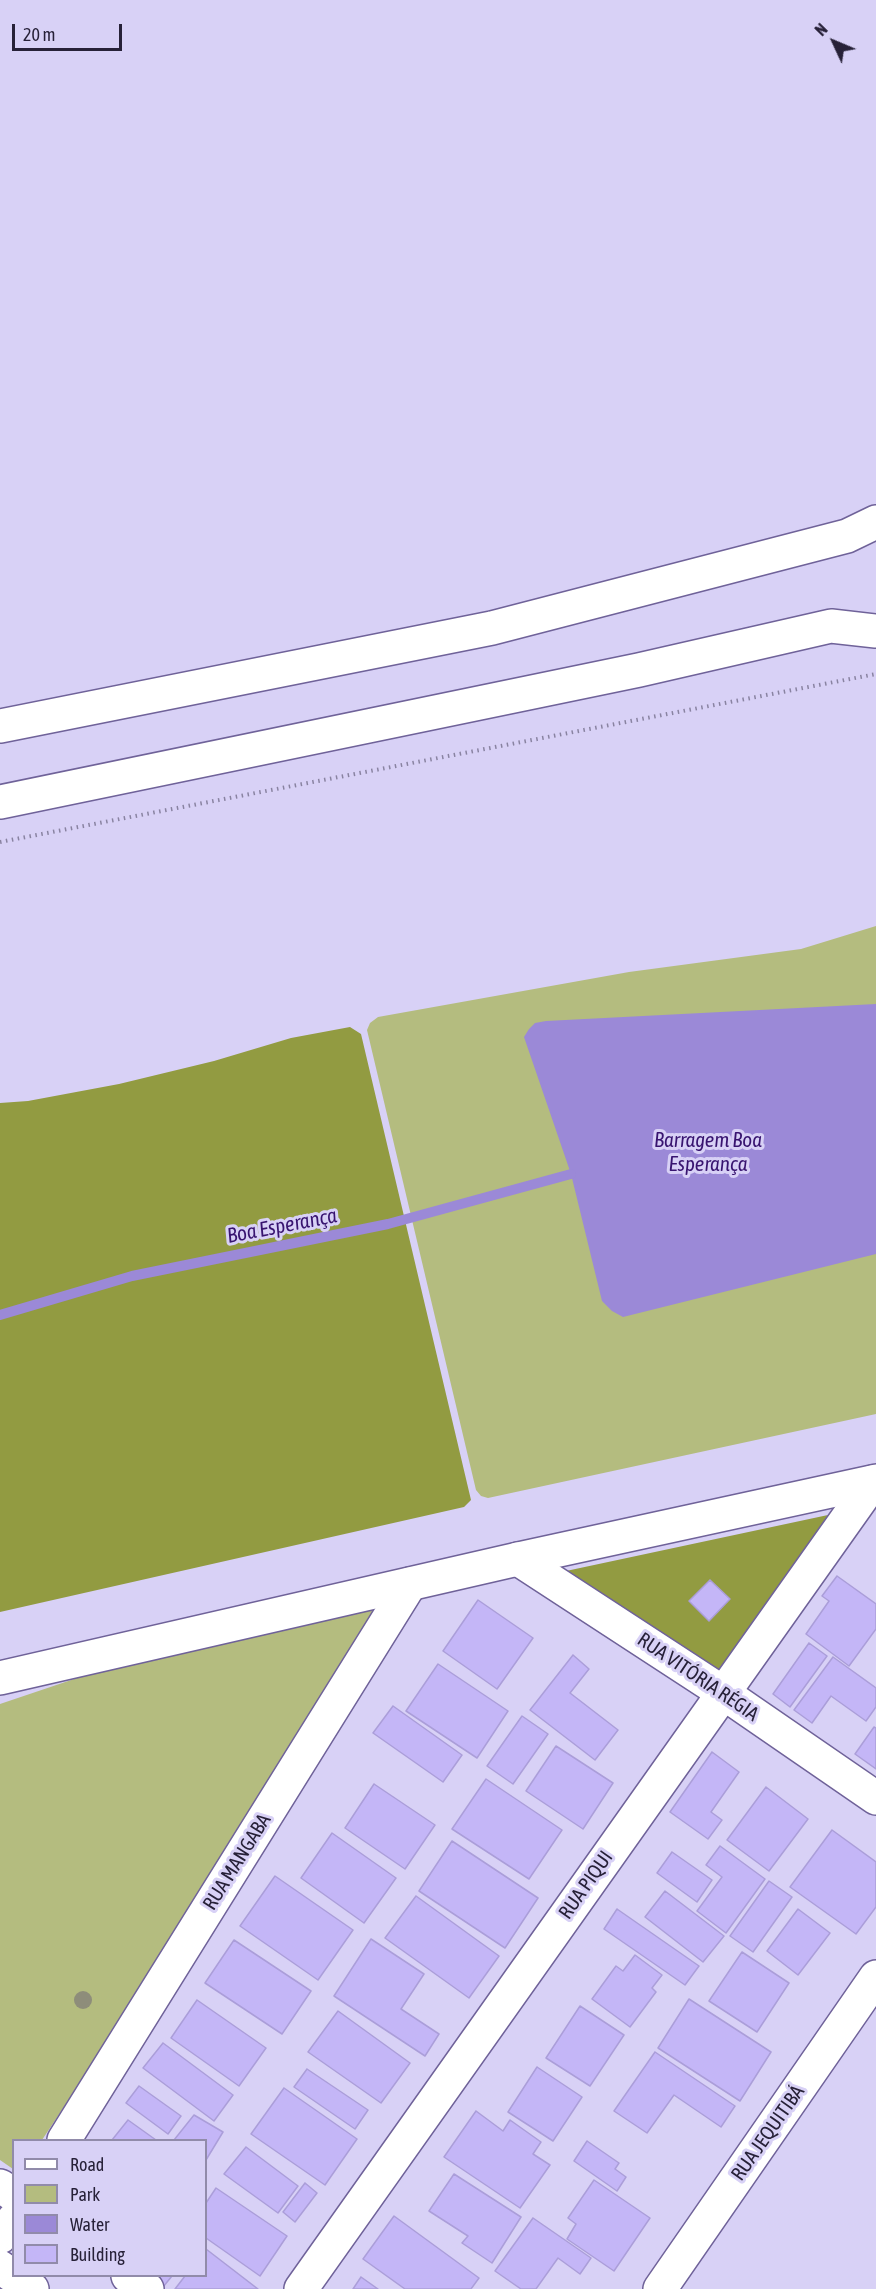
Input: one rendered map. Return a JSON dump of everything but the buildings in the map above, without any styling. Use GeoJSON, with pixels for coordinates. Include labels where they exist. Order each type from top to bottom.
{"type":"FeatureCollection","features":[{"type":"Feature","properties":{"kind":"street"},"geometry":{"type":"LineString","coordinates":[[0,726],[492,628],[847,536],[876,522]]}},
{"type":"Feature","properties":{"kind":"street"},"geometry":{"type":"LineString","coordinates":[[0,802],[639,670],[831,626],[876,631]]}},
{"type":"Feature","properties":{"kind":"street"},"geometry":{"type":"LineString","coordinates":[[0,1678],[518,1559],[874,1482]]}},
{"type":"Feature","properties":{"kind":"street","name":"RUA PIQUI"},"geometry":{"type":"LineString","coordinates":[[301,2289],[722,1692],[874,1482]]}},
{"type":"Feature","properties":{"kind":"street","name":"RUA VITÓRIA RÉGIA"},"geometry":{"type":"LineString","coordinates":[[518,1559],[722,1692],[876,1798]]}},
{"type":"Feature","properties":{"kind":"street","name":"RUA MANGABA"},"geometry":{"type":"LineString","coordinates":[[65,2139],[410,1584]]}},
{"type":"Feature","properties":{"kind":"street","name":"RUA JEQUITIBÁ"},"geometry":{"type":"LineString","coordinates":[[660,2289],[876,1977]]}},
{"type":"Feature","properties":{"kind":"street"},"geometry":{"type":"LineString","coordinates":[[0,2237],[12,2222]]}},
{"type":"Feature","properties":{"kind":"street"},"geometry":{"type":"LineString","coordinates":[[15,2277],[32,2289]]}},
{"type":"Feature","properties":{"kind":"street"},"geometry":{"type":"LineString","coordinates":[[129,2277],[147,2289]]}},
{"type":"Feature","properties":{"kind":"path"},"geometry":{"type":"LineString","coordinates":[[0,842],[876,674]]}},
{"type":"Feature","properties":{"kind":"green space"},"geometry":{"type":"Polygon","coordinates":[[[876,926],[876,1414],[488,1498],[481,1496],[476,1490],[367,1030],[370,1023],[378,1017],[629,972],[801,949],[876,926]]]}},
{"type":"Feature","properties":{"kind":"green space"},"geometry":{"type":"Polygon","coordinates":[[[350,1027],[361,1034],[471,1500],[464,1507],[0,1612],[0,1103],[28,1101],[119,1084],[214,1061],[291,1038],[350,1027]]]}},
{"type":"Feature","properties":{"kind":"green space"},"geometry":{"type":"Polygon","coordinates":[[[828,1515],[717,1678],[566,1571],[828,1515]]]}},
{"type":"Feature","properties":{"kind":"green space"},"geometry":{"type":"Polygon","coordinates":[[[387,1605],[174,1941],[43,2139],[12,2139],[12,2168],[0,2160],[0,1704],[92,1673],[387,1605]]]}},
{"type":"Feature","properties":{"kind":"water","name":"Barragem Boa Esperança"},"geometry":{"type":"Polygon","coordinates":[[[876,1004],[876,1254],[623,1317],[612,1311],[602,1301],[571,1174],[524,1037],[529,1029],[535,1023],[546,1021],[876,1004]]]}},
{"type":"Feature","properties":{"kind":"waterway","name":"Boa Esperança"},"geometry":{"type":"LineString","coordinates":[[0,1315],[132,1276],[388,1224],[571,1174]]}}]}
